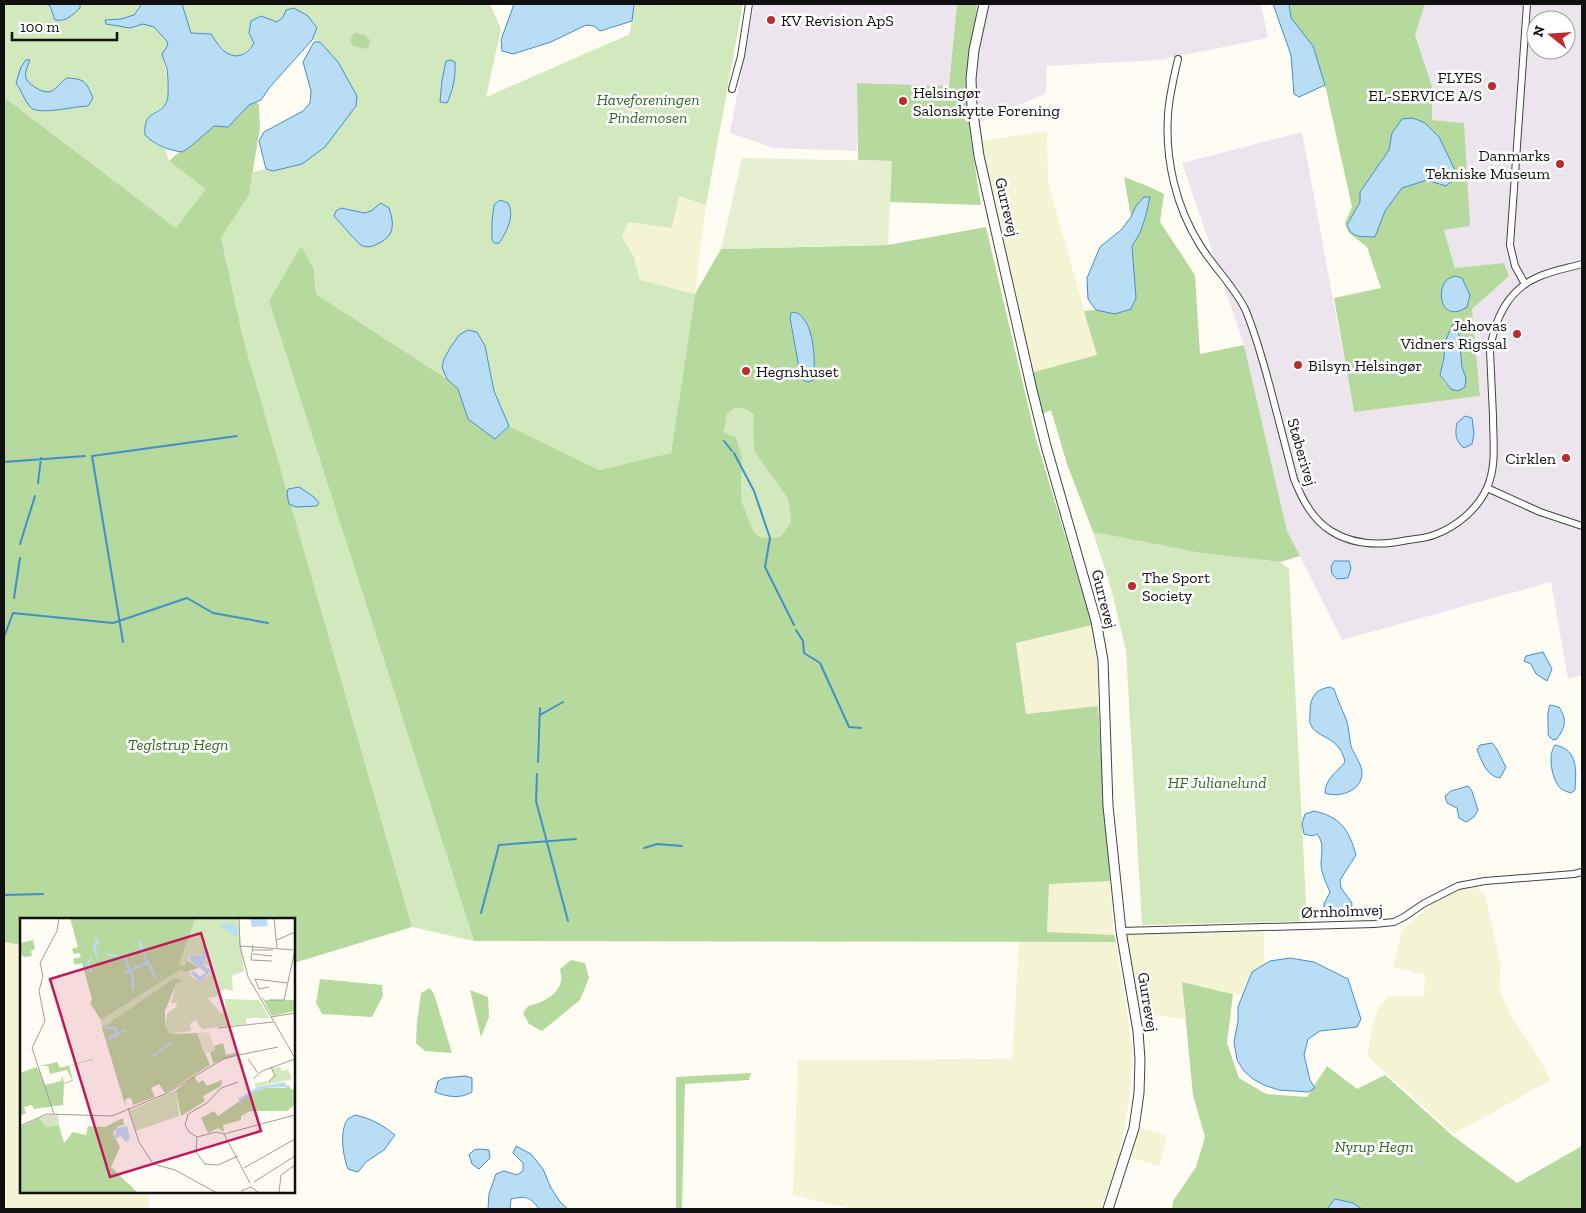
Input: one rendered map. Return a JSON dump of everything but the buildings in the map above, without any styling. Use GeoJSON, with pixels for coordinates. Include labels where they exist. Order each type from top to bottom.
{"type":"FeatureCollection","features":[{"type":"Feature","properties":{"kind":"street"},"geometry":{"type":"LineString","coordinates":[[732,89],[741,56],[750,4]]}},
{"type":"Feature","properties":{"kind":"street","name":"Gurrevej"},"geometry":{"type":"LineString","coordinates":[[984,4],[974,50],[971,79],[972,106],[979,156],[1034,399],[1096,621],[1103,660],[1108,806],[1121,931],[1138,1031],[1140,1060],[1139,1093],[1134,1128],[1108,1209]]}},
{"type":"Feature","properties":{"kind":"street"},"geometry":{"type":"LineString","coordinates":[[1525,284],[1515,266],[1510,239],[1527,4]]}},
{"type":"Feature","properties":{"kind":"street","name":"Støberivej"},"geometry":{"type":"LineString","coordinates":[[1178,59],[1171,88],[1168,140],[1171,171],[1178,200],[1189,226],[1201,246],[1230,285],[1244,308],[1257,337],[1294,479],[1302,499],[1314,516],[1330,530],[1349,540],[1370,544],[1391,544],[1434,535],[1456,524],[1474,508],[1487,488],[1492,471],[1494,454],[1490,351],[1497,321],[1513,294],[1525,284],[1538,276],[1582,264]]}},
{"type":"Feature","properties":{"kind":"street"},"geometry":{"type":"LineString","coordinates":[[1487,488],[1544,514],[1582,526]]}},
{"type":"Feature","properties":{"kind":"street","name":"Ørnholmvej"},"geometry":{"type":"LineString","coordinates":[[1121,931],[1394,922],[1458,886],[1485,881],[1582,872]]}},
{"type":"Feature","properties":{"kind":"shaded area"},"geometry":{"type":"Polygon","coordinates":[[[754,4],[957,4],[949,86],[857,83],[857,151],[774,148],[730,133],[754,4]]]}},
{"type":"Feature","properties":{"kind":"shaded area"},"geometry":{"type":"Polygon","coordinates":[[[977,4],[1261,4],[1268,38],[1160,60],[1047,66],[1046,93],[979,123],[967,90],[977,4]]]}},
{"type":"Feature","properties":{"kind":"shaded area"},"geometry":{"type":"Polygon","coordinates":[[[1425,4],[1582,4],[1582,675],[1568,679],[1551,582],[1342,640],[1287,531],[1244,345],[1182,163],[1302,132],[1354,412],[1480,396],[1472,309],[1504,263],[1455,268],[1444,229],[1469,226],[1463,123],[1432,120],[1432,86],[1415,35],[1425,4]]]}},
{"type":"Feature","properties":{"kind":"green space"},"geometry":{"type":"Polygon","coordinates":[[[4,4],[142,4],[134,15],[121,19],[105,20],[130,28],[143,23],[154,27],[169,45],[163,61],[168,81],[167,101],[162,108],[149,116],[154,143],[165,149],[169,161],[207,189],[176,228],[4,97],[4,4]]]}},
{"type":"Feature","properties":{"kind":"green space","name":"Haveforeningen Pindemosen"},"geometry":{"type":"Polygon","coordinates":[[[182,4],[490,4],[501,29],[486,97],[630,34],[634,4],[743,4],[706,205],[679,196],[672,228],[628,222],[622,237],[634,257],[640,280],[695,294],[671,453],[599,470],[509,426],[494,391],[485,346],[459,335],[444,359],[442,367],[447,379],[316,294],[314,270],[269,301],[474,941],[412,927],[243,338],[221,236],[249,195],[253,172],[266,169],[273,171],[351,113],[356,106],[357,96],[320,42],[312,40],[317,28],[283,17],[277,22],[261,16],[249,33],[255,43],[253,46],[239,56],[231,56],[218,45],[211,34],[191,33],[182,4]]]}},
{"type":"Feature","properties":{"kind":"green space"},"geometry":{"type":"Polygon","coordinates":[[[957,4],[977,4],[967,90],[971,141],[981,205],[890,202],[891,161],[858,160],[857,83],[949,86],[957,4]]]}},
{"type":"Feature","properties":{"kind":"green space"},"geometry":{"type":"Polygon","coordinates":[[[1289,4],[1425,4],[1415,35],[1432,86],[1432,120],[1464,123],[1470,226],[1444,230],[1455,268],[1504,263],[1509,276],[1472,309],[1480,396],[1354,412],[1334,298],[1381,288],[1367,247],[1349,233],[1345,223],[1352,207],[1325,85],[1313,46],[1291,18],[1289,4]],[[1392,133],[1389,150],[1360,192],[1360,202],[1347,225],[1375,237],[1385,211],[1402,188],[1427,180],[1446,186],[1392,133]],[[1469,301],[1444,306],[1454,312],[1465,308],[1469,301]],[[1458,326],[1445,342],[1440,375],[1447,385],[1458,391],[1462,367],[1458,326]]]}},
{"type":"Feature","properties":{"kind":"green space"},"geometry":{"type":"Polygon","coordinates":[[[355,33],[365,35],[370,40],[369,46],[366,49],[353,46],[350,40],[355,33]]]}},
{"type":"Feature","properties":{"kind":"green space","name":"Teglstrup Hegn"},"geometry":{"type":"Polygon","coordinates":[[[247,92],[259,105],[260,127],[249,195],[221,237],[243,338],[412,927],[295,963],[295,918],[20,918],[20,945],[4,942],[4,97],[176,228],[206,189],[169,161],[247,92]]]}},
{"type":"Feature","properties":{"kind":"green space"},"geometry":{"type":"Polygon","coordinates":[[[1047,131],[1048,182],[1097,355],[1030,373],[999,215],[980,141],[1047,131]]]}},
{"type":"Feature","properties":{"kind":"green space"},"geometry":{"type":"Polygon","coordinates":[[[742,158],[892,161],[888,245],[721,249],[742,158]]]}},
{"type":"Feature","properties":{"kind":"green space"},"geometry":{"type":"Polygon","coordinates":[[[1124,177],[1164,194],[1160,222],[1195,275],[1200,354],[1244,345],[1287,531],[1300,556],[1280,562],[1201,553],[1093,532],[1067,464],[1051,410],[1040,415],[1030,373],[1097,355],[1084,311],[1096,310],[1115,314],[1131,309],[1136,298],[1132,246],[1140,233],[1150,198],[1136,206],[1131,217],[1124,177]]]}},
{"type":"Feature","properties":{"kind":"green space"},"geometry":{"type":"Polygon","coordinates":[[[679,196],[706,205],[695,294],[640,280],[634,257],[622,237],[628,222],[679,196]]]}},
{"type":"Feature","properties":{"kind":"green space"},"geometry":{"type":"Polygon","coordinates":[[[986,227],[1036,439],[1092,625],[1016,643],[1026,714],[1098,706],[1110,881],[1049,884],[1047,932],[1114,935],[1116,942],[474,941],[269,301],[301,246],[314,270],[316,294],[447,379],[458,389],[468,419],[495,439],[509,426],[599,470],[671,453],[695,294],[721,249],[888,245],[986,227]],[[790,321],[801,379],[815,374],[812,338],[806,324],[790,321]],[[735,408],[727,414],[724,432],[736,437],[742,457],[742,502],[755,533],[761,538],[780,537],[790,524],[788,499],[754,451],[754,415],[746,409],[735,408]]]}},
{"type":"Feature","properties":{"kind":"green space"},"geometry":{"type":"Polygon","coordinates":[[[735,408],[746,409],[754,415],[754,451],[788,499],[790,524],[780,537],[761,538],[755,533],[742,502],[742,457],[736,437],[724,433],[727,413],[735,408]]]}},
{"type":"Feature","properties":{"kind":"green space","name":"HF Julianelund"},"geometry":{"type":"Polygon","coordinates":[[[1093,532],[1201,553],[1280,562],[1289,569],[1307,921],[1142,925],[1126,651],[1111,588],[1093,532]]]}},
{"type":"Feature","properties":{"kind":"green space"},"geometry":{"type":"Polygon","coordinates":[[[1092,625],[1097,664],[1098,706],[1026,714],[1016,643],[1092,625]]]}},
{"type":"Feature","properties":{"kind":"green space"},"geometry":{"type":"Polygon","coordinates":[[[1110,881],[1114,935],[1047,933],[1049,884],[1110,881]]]}},
{"type":"Feature","properties":{"kind":"green space"},"geometry":{"type":"Polygon","coordinates":[[[1476,887],[1485,894],[1501,965],[1499,987],[1510,1015],[1534,1049],[1551,1080],[1454,1134],[1367,1056],[1378,1008],[1388,996],[1424,996],[1425,975],[1393,967],[1402,930],[1434,903],[1460,889],[1476,887]]]}},
{"type":"Feature","properties":{"kind":"green space"},"geometry":{"type":"Polygon","coordinates":[[[1264,930],[1264,964],[1252,972],[1242,995],[1182,982],[1185,1019],[1138,1013],[1126,933],[1264,930]]]}},
{"type":"Feature","properties":{"kind":"green space"},"geometry":{"type":"Polygon","coordinates":[[[4,942],[20,945],[20,1193],[149,1193],[149,1209],[4,1209],[4,942]]]}},
{"type":"Feature","properties":{"kind":"green space"},"geometry":{"type":"Polygon","coordinates":[[[1019,942],[1116,942],[1133,1053],[1129,1100],[1119,1157],[1101,1209],[852,1209],[793,1195],[798,1060],[1012,1059],[1019,942]]]}},
{"type":"Feature","properties":{"kind":"green space"},"geometry":{"type":"Polygon","coordinates":[[[571,960],[585,963],[589,978],[580,1000],[542,1031],[529,1024],[523,1013],[528,1006],[553,995],[561,981],[560,969],[571,960]]]}},
{"type":"Feature","properties":{"kind":"green space"},"geometry":{"type":"Polygon","coordinates":[[[320,979],[382,985],[383,995],[372,1017],[322,1014],[316,1003],[320,979]]]}},
{"type":"Feature","properties":{"kind":"green space","name":"Nyrup Hegn"},"geometry":{"type":"Polygon","coordinates":[[[1182,982],[1233,994],[1227,1043],[1239,1078],[1266,1094],[1307,1097],[1327,1066],[1357,1089],[1385,1075],[1453,1136],[1517,1183],[1582,1146],[1582,1209],[1362,1209],[1353,1203],[1335,1199],[1327,1209],[1172,1209],[1173,1201],[1196,1167],[1205,1137],[1193,1095],[1182,982]]]}},
{"type":"Feature","properties":{"kind":"green space"},"geometry":{"type":"Polygon","coordinates":[[[430,988],[434,994],[452,1053],[425,1051],[416,1043],[421,993],[430,988]]]}},
{"type":"Feature","properties":{"kind":"green space"},"geometry":{"type":"Polygon","coordinates":[[[470,990],[488,997],[489,1017],[481,1037],[470,990]]]}},
{"type":"Feature","properties":{"kind":"green space"},"geometry":{"type":"Polygon","coordinates":[[[751,1073],[749,1080],[685,1084],[682,1209],[676,1209],[676,1077],[751,1073]]]}},
{"type":"Feature","properties":{"kind":"green space"},"geometry":{"type":"Polygon","coordinates":[[[1138,1127],[1167,1136],[1159,1166],[1129,1157],[1138,1127]]]}},
{"type":"Feature","properties":{"kind":"water"},"geometry":{"type":"Polygon","coordinates":[[[47,4],[80,4],[80,8],[66,19],[55,20],[50,6],[47,4]]]}},
{"type":"Feature","properties":{"kind":"water"},"geometry":{"type":"Polygon","coordinates":[[[142,4],[182,4],[191,33],[211,34],[223,50],[235,56],[243,54],[252,47],[254,43],[249,33],[251,21],[261,16],[277,22],[283,17],[286,10],[294,8],[308,16],[317,28],[312,40],[269,88],[261,100],[249,105],[228,127],[214,126],[182,152],[171,150],[153,142],[145,135],[145,126],[149,117],[164,106],[168,98],[167,67],[162,54],[168,45],[166,40],[154,27],[143,24],[130,28],[106,24],[105,20],[121,19],[134,15],[142,4]]]}},
{"type":"Feature","properties":{"kind":"water"},"geometry":{"type":"Polygon","coordinates":[[[514,4],[634,4],[632,21],[600,31],[594,26],[586,25],[551,42],[513,54],[502,51],[501,40],[514,4]]]}},
{"type":"Feature","properties":{"kind":"water"},"geometry":{"type":"Polygon","coordinates":[[[1273,4],[1289,4],[1291,18],[1313,46],[1325,85],[1299,97],[1294,94],[1291,55],[1273,4]]]}},
{"type":"Feature","properties":{"kind":"water"},"geometry":{"type":"Polygon","coordinates":[[[314,42],[320,42],[338,62],[357,96],[356,106],[325,147],[302,164],[273,171],[266,169],[259,141],[264,132],[303,111],[310,103],[311,91],[303,62],[314,42]]]}},
{"type":"Feature","properties":{"kind":"water"},"geometry":{"type":"Polygon","coordinates":[[[26,60],[30,60],[26,73],[27,80],[42,91],[52,91],[67,78],[78,79],[84,82],[93,98],[88,106],[48,111],[34,110],[26,101],[16,83],[21,67],[26,60]]]}},
{"type":"Feature","properties":{"kind":"water"},"geometry":{"type":"Polygon","coordinates":[[[451,60],[455,62],[452,88],[447,103],[440,102],[446,61],[451,60]]]}},
{"type":"Feature","properties":{"kind":"water"},"geometry":{"type":"Polygon","coordinates":[[[1413,118],[1425,123],[1439,137],[1456,172],[1453,180],[1446,186],[1427,180],[1402,188],[1385,211],[1375,237],[1355,235],[1347,225],[1360,202],[1360,192],[1389,150],[1392,133],[1402,119],[1413,118]]]}},
{"type":"Feature","properties":{"kind":"water"},"geometry":{"type":"Polygon","coordinates":[[[1144,197],[1150,197],[1146,215],[1140,233],[1132,246],[1136,298],[1131,309],[1115,314],[1096,310],[1088,299],[1087,278],[1100,247],[1121,230],[1144,197]]]}},
{"type":"Feature","properties":{"kind":"water"},"geometry":{"type":"Polygon","coordinates":[[[500,200],[508,203],[511,213],[502,239],[499,243],[494,243],[492,240],[492,222],[494,205],[500,200]]]}},
{"type":"Feature","properties":{"kind":"water"},"geometry":{"type":"Polygon","coordinates":[[[381,203],[389,208],[392,230],[387,238],[375,245],[365,247],[361,245],[334,216],[336,211],[341,208],[364,213],[371,211],[381,203]]]}},
{"type":"Feature","properties":{"kind":"water"},"geometry":{"type":"Polygon","coordinates":[[[1455,276],[1462,278],[1470,295],[1467,307],[1452,312],[1443,304],[1441,298],[1443,285],[1447,280],[1455,276]]]}},
{"type":"Feature","properties":{"kind":"water"},"geometry":{"type":"Polygon","coordinates":[[[794,312],[805,321],[811,337],[814,371],[818,375],[816,379],[808,382],[801,379],[790,318],[791,313],[794,312]]]}},
{"type":"Feature","properties":{"kind":"water"},"geometry":{"type":"Polygon","coordinates":[[[1453,324],[1458,326],[1462,367],[1466,378],[1465,387],[1458,391],[1451,389],[1440,375],[1445,342],[1453,324]]]}},
{"type":"Feature","properties":{"kind":"water"},"geometry":{"type":"Polygon","coordinates":[[[468,330],[477,332],[485,346],[494,391],[509,426],[495,439],[468,419],[458,389],[447,379],[442,367],[444,359],[459,335],[468,330]]]}},
{"type":"Feature","properties":{"kind":"water"},"geometry":{"type":"Polygon","coordinates":[[[1465,416],[1472,418],[1474,434],[1472,444],[1464,448],[1457,440],[1456,430],[1457,423],[1465,416]]]}},
{"type":"Feature","properties":{"kind":"water"},"geometry":{"type":"Polygon","coordinates":[[[299,487],[314,497],[319,503],[317,506],[296,507],[289,504],[288,489],[299,487]]]}},
{"type":"Feature","properties":{"kind":"water"},"geometry":{"type":"Polygon","coordinates":[[[1334,561],[1349,561],[1351,568],[1348,578],[1337,579],[1332,574],[1331,567],[1334,561]]]}},
{"type":"Feature","properties":{"kind":"water"},"geometry":{"type":"Polygon","coordinates":[[[1543,652],[1552,669],[1547,681],[1536,674],[1531,664],[1524,661],[1526,656],[1543,652]]]}},
{"type":"Feature","properties":{"kind":"water"},"geometry":{"type":"Polygon","coordinates":[[[1330,687],[1334,689],[1346,719],[1351,746],[1362,771],[1357,786],[1348,792],[1336,795],[1325,793],[1329,780],[1345,762],[1342,753],[1333,742],[1317,732],[1310,723],[1311,704],[1314,696],[1320,690],[1330,687]]]}},
{"type":"Feature","properties":{"kind":"water"},"geometry":{"type":"Polygon","coordinates":[[[1550,705],[1559,707],[1564,719],[1564,726],[1560,734],[1557,739],[1553,740],[1548,735],[1550,705]]]}},
{"type":"Feature","properties":{"kind":"water"},"geometry":{"type":"Polygon","coordinates":[[[1492,743],[1506,767],[1500,778],[1495,777],[1488,771],[1477,750],[1480,745],[1492,743]]]}},
{"type":"Feature","properties":{"kind":"water"},"geometry":{"type":"Polygon","coordinates":[[[1555,745],[1568,751],[1574,762],[1575,790],[1571,793],[1559,787],[1554,776],[1551,755],[1555,745]]]}},
{"type":"Feature","properties":{"kind":"water"},"geometry":{"type":"Polygon","coordinates":[[[1468,786],[1472,791],[1478,810],[1474,817],[1466,822],[1459,818],[1457,808],[1447,803],[1445,796],[1451,791],[1468,786]]]}},
{"type":"Feature","properties":{"kind":"water"},"geometry":{"type":"Polygon","coordinates":[[[1314,811],[1337,821],[1347,832],[1353,846],[1356,855],[1340,880],[1341,888],[1352,903],[1351,913],[1344,915],[1324,909],[1324,904],[1330,892],[1321,865],[1321,841],[1317,834],[1312,836],[1304,834],[1302,824],[1305,814],[1314,811]]]}},
{"type":"Feature","properties":{"kind":"water"},"geometry":{"type":"Polygon","coordinates":[[[1290,958],[1314,962],[1348,979],[1361,1019],[1357,1027],[1320,1031],[1308,1039],[1304,1055],[1310,1080],[1315,1088],[1308,1092],[1279,1090],[1253,1079],[1244,1071],[1237,1060],[1234,1042],[1238,1021],[1238,1007],[1252,972],[1270,961],[1290,958]]]}},
{"type":"Feature","properties":{"kind":"water"},"geometry":{"type":"Polygon","coordinates":[[[465,1076],[472,1078],[472,1092],[463,1096],[454,1096],[435,1092],[438,1081],[444,1078],[465,1076]]]}},
{"type":"Feature","properties":{"kind":"water"},"geometry":{"type":"Polygon","coordinates":[[[355,1115],[376,1122],[395,1135],[384,1150],[366,1162],[358,1172],[348,1169],[343,1144],[345,1124],[348,1119],[355,1115]]]}},
{"type":"Feature","properties":{"kind":"water"},"geometry":{"type":"Polygon","coordinates":[[[516,1146],[531,1154],[543,1169],[551,1188],[561,1203],[568,1209],[539,1209],[530,1199],[520,1197],[511,1199],[510,1209],[488,1209],[489,1194],[496,1174],[504,1171],[517,1175],[523,1171],[523,1163],[513,1153],[516,1146]]]}},
{"type":"Feature","properties":{"kind":"water"},"geometry":{"type":"Polygon","coordinates":[[[474,1150],[489,1150],[490,1158],[479,1169],[472,1164],[469,1155],[474,1150]]]}},
{"type":"Feature","properties":{"kind":"water"},"geometry":{"type":"Polygon","coordinates":[[[1335,1199],[1353,1203],[1362,1209],[1327,1209],[1335,1199]]]}},
{"type":"Feature","properties":{"kind":"waterway"},"geometry":{"type":"LineString","coordinates":[[123,642],[92,456],[237,436]]}},
{"type":"Feature","properties":{"kind":"waterway"},"geometry":{"type":"LineString","coordinates":[[724,441],[732,451]]}},
{"type":"Feature","properties":{"kind":"waterway"},"geometry":{"type":"LineString","coordinates":[[734,453],[754,491],[770,538],[765,567],[794,625]]}},
{"type":"Feature","properties":{"kind":"waterway"},"geometry":{"type":"LineString","coordinates":[[4,462],[85,456]]}},
{"type":"Feature","properties":{"kind":"waterway"},"geometry":{"type":"LineString","coordinates":[[38,483],[41,458]]}},
{"type":"Feature","properties":{"kind":"waterway"},"geometry":{"type":"LineString","coordinates":[[20,544],[35,496]]}},
{"type":"Feature","properties":{"kind":"waterway"},"geometry":{"type":"LineString","coordinates":[[14,598],[20,558]]}},
{"type":"Feature","properties":{"kind":"waterway"},"geometry":{"type":"LineString","coordinates":[[4,637],[13,613],[113,623],[187,598],[213,613],[268,623]]}},
{"type":"Feature","properties":{"kind":"waterway"},"geometry":{"type":"LineString","coordinates":[[796,630],[803,641],[804,653],[820,663],[849,727],[861,728]]}},
{"type":"Feature","properties":{"kind":"waterway"},"geometry":{"type":"LineString","coordinates":[[540,715],[563,702]]}},
{"type":"Feature","properties":{"kind":"waterway"},"geometry":{"type":"LineString","coordinates":[[538,762],[540,708]]}},
{"type":"Feature","properties":{"kind":"waterway"},"geometry":{"type":"LineString","coordinates":[[537,774],[536,801],[568,921]]}},
{"type":"Feature","properties":{"kind":"waterway"},"geometry":{"type":"LineString","coordinates":[[481,913],[499,845],[576,839]]}},
{"type":"Feature","properties":{"kind":"waterway"},"geometry":{"type":"LineString","coordinates":[[644,848],[657,844],[682,846]]}},
{"type":"Feature","properties":{"kind":"waterway"},"geometry":{"type":"LineString","coordinates":[[4,895],[43,894]]}},
{"type":"Feature","properties":{"kind":"place","name":"KV Revision ApS"},"geometry":{"type":"Point","coordinates":[771,20]}},
{"type":"Feature","properties":{"kind":"place","name":"FLYES EL-SERVICE A/S"},"geometry":{"type":"Point","coordinates":[1492,86]}},
{"type":"Feature","properties":{"kind":"place","name":"Helsingør Salonskytte Forening"},"geometry":{"type":"Point","coordinates":[903,101]}},
{"type":"Feature","properties":{"kind":"place","name":"Danmarks Tekniske Museum"},"geometry":{"type":"Point","coordinates":[1560,164]}},
{"type":"Feature","properties":{"kind":"place","name":"Jehovas Vidners Rigssal"},"geometry":{"type":"Point","coordinates":[1517,334]}},
{"type":"Feature","properties":{"kind":"place","name":"Bilsyn Helsingør"},"geometry":{"type":"Point","coordinates":[1298,365]}},
{"type":"Feature","properties":{"kind":"place","name":"Hegnshuset"},"geometry":{"type":"Point","coordinates":[746,371]}},
{"type":"Feature","properties":{"kind":"place","name":"Cirklen"},"geometry":{"type":"Point","coordinates":[1566,458]}},
{"type":"Feature","properties":{"kind":"place","name":"The Sport Society"},"geometry":{"type":"Point","coordinates":[1132,586]}}]}
